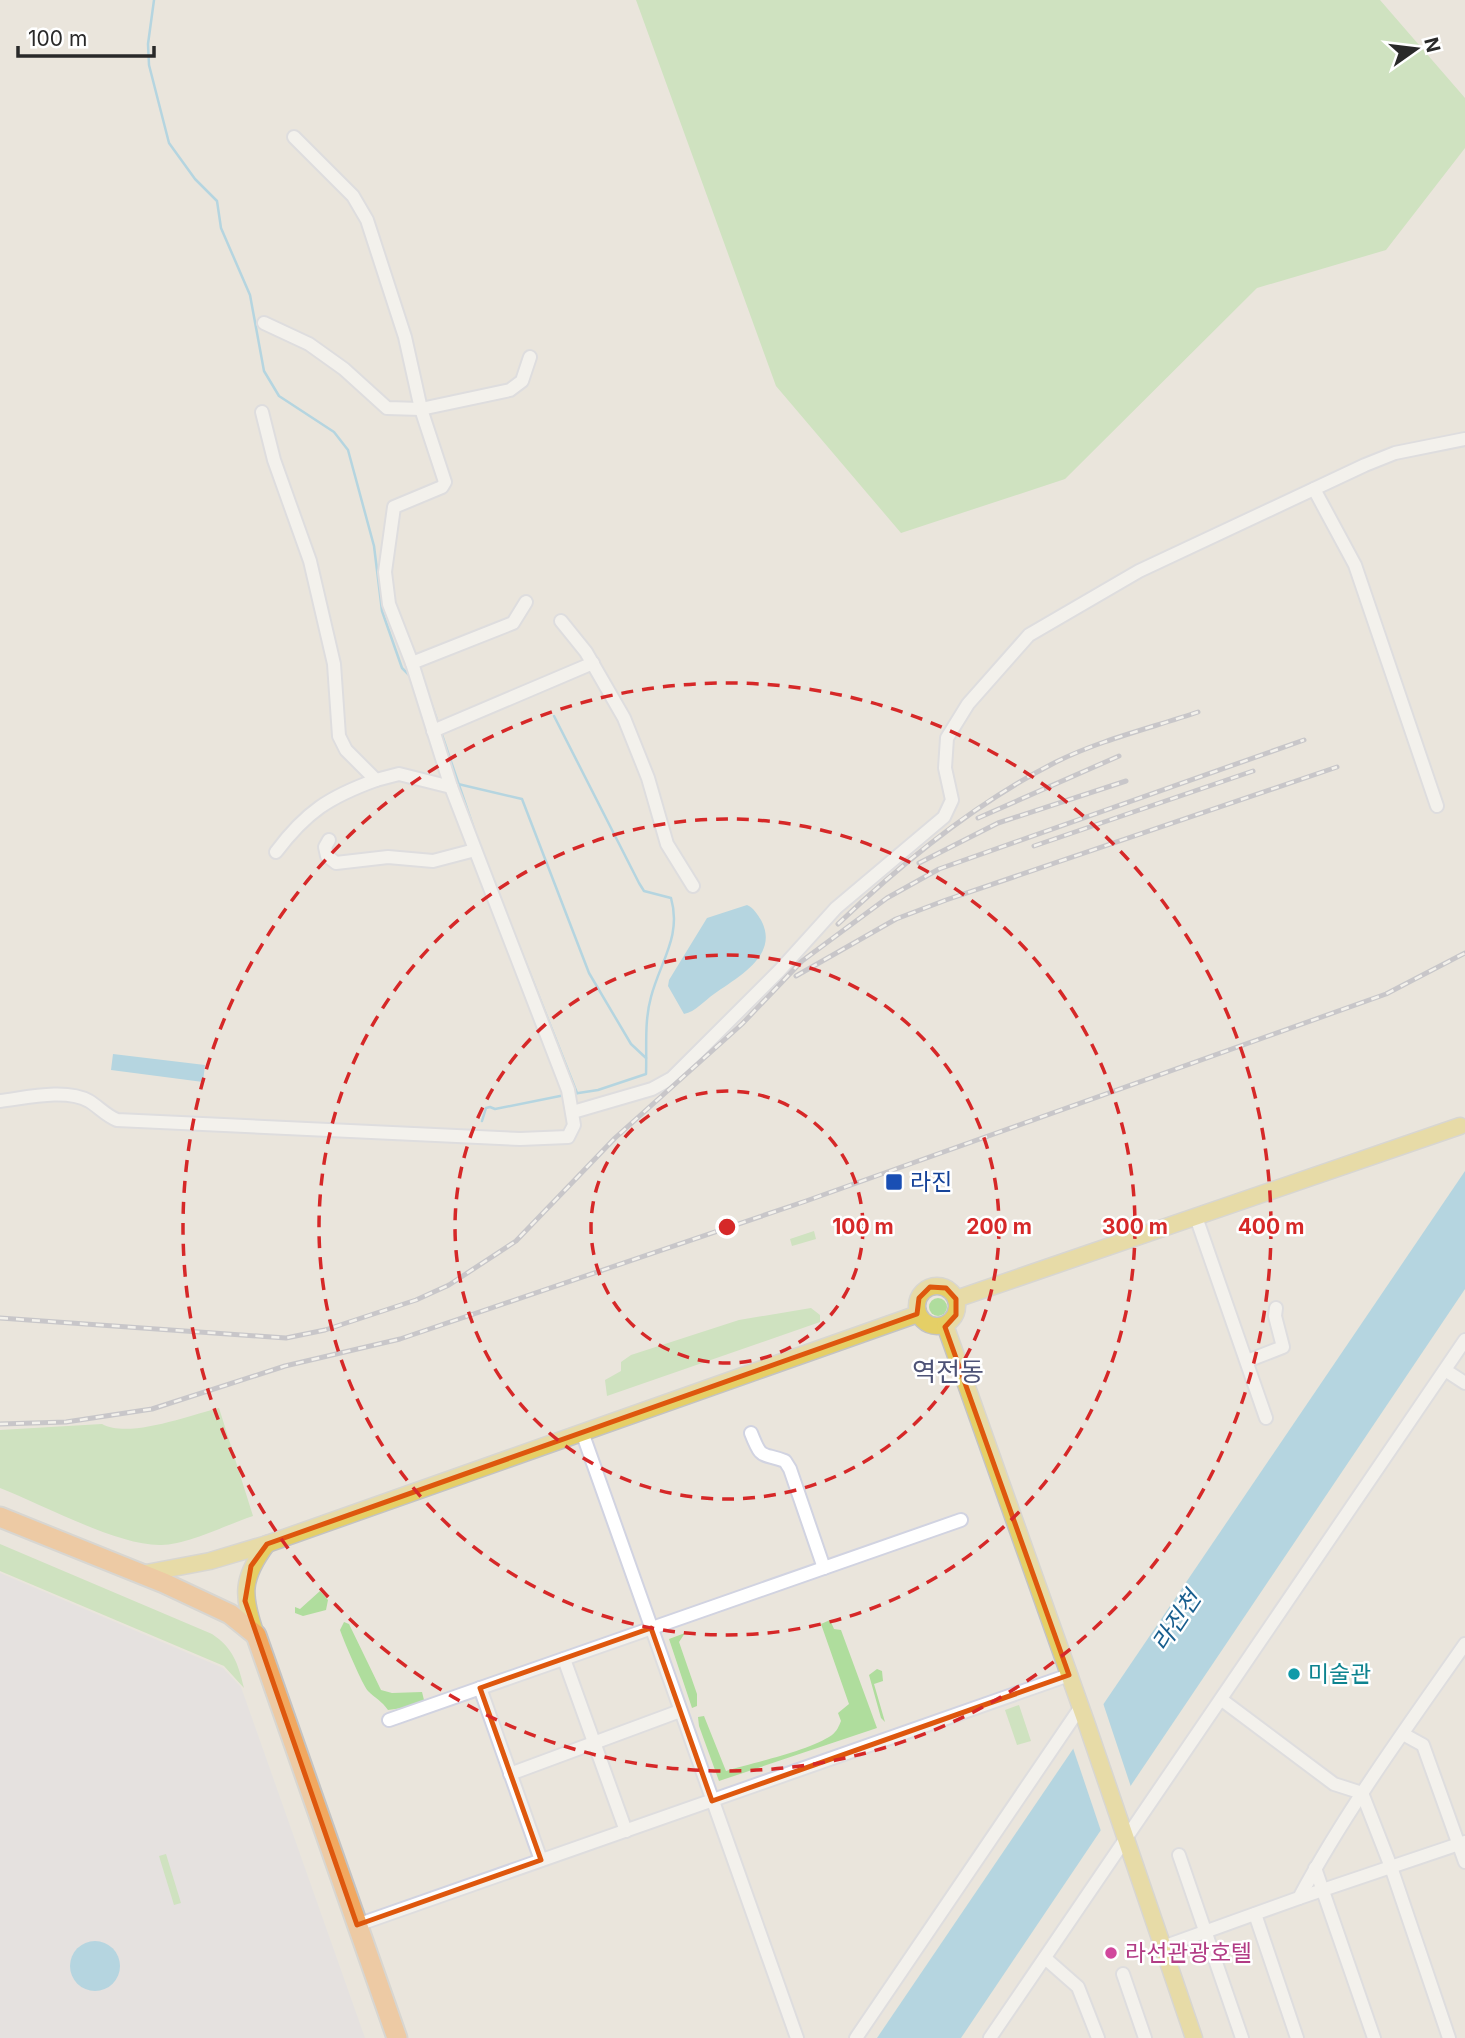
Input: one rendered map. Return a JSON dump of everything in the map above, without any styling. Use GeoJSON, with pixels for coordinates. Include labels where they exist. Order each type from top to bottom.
{"type":"FeatureCollection","features":[{"type":"Feature","properties":{"kind":"highway"},"geometry":{"type":"LineString","coordinates":[[0,1517],[230,1614],[256,1635],[397,2038]]}},
{"type":"Feature","properties":{"kind":"main road"},"geometry":{"type":"LineString","coordinates":[[956,1299],[1462,1124]]}},
{"type":"Feature","properties":{"kind":"main road"},"geometry":{"type":"LineString","coordinates":[[930,1287],[946,1288],[956,1299],[956,1315],[945,1325],[929,1325],[918,1314],[919,1298],[930,1287]]}},
{"type":"Feature","properties":{"kind":"main road"},"geometry":{"type":"LineString","coordinates":[[139,1574],[210,1561],[267,1544],[918,1314]]}},
{"type":"Feature","properties":{"kind":"main road"},"geometry":{"type":"LineString","coordinates":[[945,1325],[1119,1816],[1194,2038]]}},
{"type":"Feature","properties":{"kind":"main road"},"geometry":{"type":"LineString","coordinates":[[256,1635],[245,1601],[245,1587],[251,1566],[267,1544]]}},
{"type":"Feature","properties":{"kind":"street"},"geometry":{"type":"LineString","coordinates":[[0,1101],[53,1096],[75,1097],[90,1101],[117,1120],[553,1140],[568,1137],[573,1125],[573,1112],[542,1021],[451,787],[415,674],[389,604],[385,572],[394,507],[442,487],[445,482],[421,409],[405,337],[368,220],[353,196],[294,137]]}},
{"type":"Feature","properties":{"kind":"street"},"geometry":{"type":"LineString","coordinates":[[264,323],[309,344],[344,369],[387,408],[421,409],[510,390],[522,381],[530,356]]}},
{"type":"Feature","properties":{"kind":"street"},"geometry":{"type":"LineString","coordinates":[[262,412],[274,460],[310,561],[334,664],[339,736],[346,750],[376,780]]}},
{"type":"Feature","properties":{"kind":"street"},"geometry":{"type":"LineString","coordinates":[[573,1112],[652,1088],[671,1079],[779,971],[836,908],[944,817],[952,800],[945,768],[947,738],[968,704],[1024,640],[1139,571],[1314,489],[1395,453],[1465,439]]}},
{"type":"Feature","properties":{"kind":"street"},"geometry":{"type":"LineString","coordinates":[[1314,489],[1355,565],[1437,806]]}},
{"type":"Feature","properties":{"kind":"street"},"geometry":{"type":"LineString","coordinates":[[415,674],[513,623],[526,602]]}},
{"type":"Feature","properties":{"kind":"street"},"geometry":{"type":"LineString","coordinates":[[561,621],[593,663],[624,718],[667,844],[693,886]]}},
{"type":"Feature","properties":{"kind":"street"},"geometry":{"type":"LineString","coordinates":[[433,732],[593,663]]}},
{"type":"Feature","properties":{"kind":"street"},"geometry":{"type":"LineString","coordinates":[[276,852],[312,811],[336,794],[399,774],[451,787]]}},
{"type":"Feature","properties":{"kind":"street"},"geometry":{"type":"LineString","coordinates":[[328,840],[325,847],[327,856],[336,863],[388,857],[433,861],[475,850]]}},
{"type":"Feature","properties":{"kind":"street"},"geometry":{"type":"LineString","coordinates":[[1196,1216],[1266,1418]]}},
{"type":"Feature","properties":{"kind":"street"},"geometry":{"type":"LineString","coordinates":[[1247,1361],[1283,1347],[1275,1316],[1276,1308]]}},
{"type":"Feature","properties":{"kind":"street"},"geometry":{"type":"LineString","coordinates":[[990,2038],[1465,1340]]}},
{"type":"Feature","properties":{"kind":"street"},"geometry":{"type":"LineString","coordinates":[[1445,1370],[1465,1383]]}},
{"type":"Feature","properties":{"kind":"street"},"geometry":{"type":"LineString","coordinates":[[582,1432],[797,2038]]}},
{"type":"Feature","properties":{"kind":"street"},"geometry":{"type":"LineString","coordinates":[[751,1433],[764,1458],[785,1461],[790,1469],[824,1568]]}},
{"type":"Feature","properties":{"kind":"street"},"geometry":{"type":"LineString","coordinates":[[389,1720],[961,1520]]}},
{"type":"Feature","properties":{"kind":"street"},"geometry":{"type":"LineString","coordinates":[[1299,1898],[1362,1793],[1465,1644]]}},
{"type":"Feature","properties":{"kind":"street"},"geometry":{"type":"LineString","coordinates":[[564,1659],[626,1831]]}},
{"type":"Feature","properties":{"kind":"street"},"geometry":{"type":"LineString","coordinates":[[357,1925],[1069,1675]]}},
{"type":"Feature","properties":{"kind":"street"},"geometry":{"type":"LineString","coordinates":[[480,1688],[541,1860]]}},
{"type":"Feature","properties":{"kind":"street"},"geometry":{"type":"LineString","coordinates":[[1222,1700],[1334,1784],[1362,1793]]}},
{"type":"Feature","properties":{"kind":"street"},"geometry":{"type":"LineString","coordinates":[[510,1774],[680,1711]]}},
{"type":"Feature","properties":{"kind":"street"},"geometry":{"type":"LineString","coordinates":[[856,2038],[1083,1715]]}},
{"type":"Feature","properties":{"kind":"street"},"geometry":{"type":"LineString","coordinates":[[1403,1734],[1423,1745],[1462,1843],[1465,1861]]}},
{"type":"Feature","properties":{"kind":"street"},"geometry":{"type":"LineString","coordinates":[[1362,1793],[1391,1867],[1449,2038]]}},
{"type":"Feature","properties":{"kind":"street"},"geometry":{"type":"LineString","coordinates":[[1163,1947],[1462,1843]]}},
{"type":"Feature","properties":{"kind":"street"},"geometry":{"type":"LineString","coordinates":[[1179,1854],[1242,2038]]}},
{"type":"Feature","properties":{"kind":"street"},"geometry":{"type":"LineString","coordinates":[[1315,1868],[1374,2038]]}},
{"type":"Feature","properties":{"kind":"street"},"geometry":{"type":"LineString","coordinates":[[1255,1914],[1297,2038]]}},
{"type":"Feature","properties":{"kind":"street"},"geometry":{"type":"LineString","coordinates":[[1045,1958],[1078,1987],[1098,2038]]}},
{"type":"Feature","properties":{"kind":"street"},"geometry":{"type":"LineString","coordinates":[[1123,1974],[1145,2038]]}},
{"type":"Feature","properties":{"kind":"highlighted area"},"geometry":{"type":"Polygon","coordinates":[[[930,1287],[946,1288],[956,1299],[956,1315],[945,1327],[1069,1675],[712,1801],[651,1628],[480,1688],[541,1860],[357,1925],[245,1601],[251,1566],[267,1544],[917,1314],[919,1298],[930,1287]]]}},
{"type":"Feature","properties":{"kind":"shaded area"},"geometry":{"type":"Polygon","coordinates":[[[0,1573],[223,1668],[241,1687],[365,2038],[0,2038],[0,1573]]]}},
{"type":"Feature","properties":{"kind":"green space"},"geometry":{"type":"Polygon","coordinates":[[[636,0],[1380,0],[1465,98],[1465,148],[1386,250],[1257,288],[1065,479],[901,533],[776,386],[636,0]]]}},
{"type":"Feature","properties":{"kind":"green space"},"geometry":{"type":"Polygon","coordinates":[[[814,1231],[816,1239],[792,1246],[790,1239],[814,1231]]]}},
{"type":"Feature","properties":{"kind":"green space"},"geometry":{"type":"Polygon","coordinates":[[[934,1298],[942,1298],[947,1307],[945,1314],[934,1316],[929,1311],[929,1303],[934,1298]]]}},
{"type":"Feature","properties":{"kind":"green space"},"geometry":{"type":"Polygon","coordinates":[[[811,1308],[820,1315],[820,1322],[607,1396],[605,1380],[621,1371],[621,1362],[631,1355],[739,1320],[811,1308]]]}},
{"type":"Feature","properties":{"kind":"green space"},"geometry":{"type":"Polygon","coordinates":[[[219,1408],[253,1516],[207,1534],[171,1544],[144,1544],[103,1532],[0,1488],[0,1430],[102,1424],[128,1429],[219,1408]]]}},
{"type":"Feature","properties":{"kind":"green space"},"geometry":{"type":"Polygon","coordinates":[[[0,1544],[212,1634],[234,1657],[244,1688],[224,1666],[0,1571],[0,1544]]]}},
{"type":"Feature","properties":{"kind":"green space"},"geometry":{"type":"Polygon","coordinates":[[[320,1591],[328,1600],[326,1610],[303,1616],[295,1613],[295,1607],[300,1609],[320,1591]]]}},
{"type":"Feature","properties":{"kind":"green space"},"geometry":{"type":"Polygon","coordinates":[[[830,1620],[834,1629],[841,1630],[877,1728],[719,1781],[698,1717],[704,1716],[726,1771],[810,1746],[837,1730],[841,1721],[838,1713],[849,1704],[821,1624],[830,1620]]]}},
{"type":"Feature","properties":{"kind":"green space"},"geometry":{"type":"Polygon","coordinates":[[[344,1622],[349,1624],[381,1690],[392,1693],[422,1692],[424,1700],[409,1707],[388,1710],[368,1691],[340,1630],[344,1622]]]}},
{"type":"Feature","properties":{"kind":"green space"},"geometry":{"type":"Polygon","coordinates":[[[685,1633],[679,1642],[697,1694],[697,1706],[692,1708],[669,1639],[685,1633]]]}},
{"type":"Feature","properties":{"kind":"green space"},"geometry":{"type":"Polygon","coordinates":[[[877,1669],[882,1671],[883,1681],[874,1684],[885,1722],[881,1718],[869,1675],[877,1669]]]}},
{"type":"Feature","properties":{"kind":"green space"},"geometry":{"type":"Polygon","coordinates":[[[1019,1705],[1031,1741],[1017,1745],[1005,1710],[1019,1705]]]}},
{"type":"Feature","properties":{"kind":"green space"},"geometry":{"type":"Polygon","coordinates":[[[166,1854],[181,1903],[174,1905],[159,1856],[166,1854]]]}},
{"type":"Feature","properties":{"kind":"water"},"geometry":{"type":"Polygon","coordinates":[[[747,905],[761,920],[765,933],[761,954],[744,972],[684,1014],[668,986],[669,980],[707,918],[747,905]]]}},
{"type":"Feature","properties":{"kind":"water"},"geometry":{"type":"Polygon","coordinates":[[[113,1054],[205,1065],[203,1082],[111,1070],[113,1054]]]}},
{"type":"Feature","properties":{"kind":"water","name":"라진천"},"geometry":{"type":"Polygon","coordinates":[[[1465,1171],[1465,1289],[961,2038],[877,2038],[1465,1171]]]}},
{"type":"Feature","properties":{"kind":"water"},"geometry":{"type":"Polygon","coordinates":[[[95,1941],[113,1948],[120,1966],[113,1984],[95,1991],[77,1984],[70,1966],[77,1948],[95,1941]]]}},
{"type":"Feature","properties":{"kind":"pier"},"geometry":{"type":"Polygon","coordinates":[[[1102,1700],[1132,1790],[1102,1834],[1072,1745],[1102,1700]]]}},
{"type":"Feature","properties":{"kind":"waterway"},"geometry":{"type":"LineString","coordinates":[[154,0],[148,44],[149,65],[169,143],[195,179],[217,201],[221,228],[250,295],[264,371],[279,396],[334,432],[348,450],[374,546],[382,611],[402,668],[412,678]]}},
{"type":"Feature","properties":{"kind":"waterway"},"geometry":{"type":"LineString","coordinates":[[424,683],[438,723]]}},
{"type":"Feature","properties":{"kind":"waterway"},"geometry":{"type":"LineString","coordinates":[[554,716],[639,883],[644,891],[671,898],[674,912],[672,937],[649,1006],[646,1074],[598,1090],[572,1094]]}},
{"type":"Feature","properties":{"kind":"waterway"},"geometry":{"type":"LineString","coordinates":[[441,732],[474,829]]}},
{"type":"Feature","properties":{"kind":"waterway"},"geometry":{"type":"LineString","coordinates":[[458,784],[522,799],[589,973],[631,1044],[646,1058]]}},
{"type":"Feature","properties":{"kind":"waterway"},"geometry":{"type":"LineString","coordinates":[[519,946],[577,1093]]}},
{"type":"Feature","properties":{"kind":"waterway"},"geometry":{"type":"LineString","coordinates":[[482,1121],[486,1108],[495,1109],[565,1095]]}},
{"type":"Feature","properties":{"kind":"railway"},"geometry":{"type":"LineString","coordinates":[[838,924],[888,878],[941,835],[1026,778],[1090,747],[1198,712]]}},
{"type":"Feature","properties":{"kind":"railway"},"geometry":{"type":"LineString","coordinates":[[0,1318],[286,1338],[325,1330],[416,1300],[449,1285],[516,1241],[615,1138],[742,1024],[802,961],[887,898],[939,869],[1304,740]]}},
{"type":"Feature","properties":{"kind":"railway"},"geometry":{"type":"LineString","coordinates":[[978,818],[1119,756]]}},
{"type":"Feature","properties":{"kind":"railway"},"geometry":{"type":"LineString","coordinates":[[796,976],[896,919],[1337,767]]}},
{"type":"Feature","properties":{"kind":"railway"},"geometry":{"type":"LineString","coordinates":[[1034,846],[1253,771]]}},
{"type":"Feature","properties":{"kind":"railway"},"geometry":{"type":"LineString","coordinates":[[919,863],[998,823],[1126,781]]}},
{"type":"Feature","properties":{"kind":"railway"},"geometry":{"type":"LineString","coordinates":[[0,1424],[66,1422],[152,1409],[285,1366],[400,1339],[806,1201],[1386,994],[1465,953]]}},
{"type":"Feature","properties":{"kind":"place","name":"라진"},"geometry":{"type":"Point","coordinates":[894,1182]}},
{"type":"Feature","properties":{"kind":"place","name":"미술관"},"geometry":{"type":"Point","coordinates":[1294,1674]}},
{"type":"Feature","properties":{"kind":"place","name":"라선관광호텔"},"geometry":{"type":"Point","coordinates":[1111,1953]}},
{"type":"Feature","properties":{"kind":"district","name":"역전동"},"geometry":{"type":"Point","coordinates":[948,1371]}}]}
